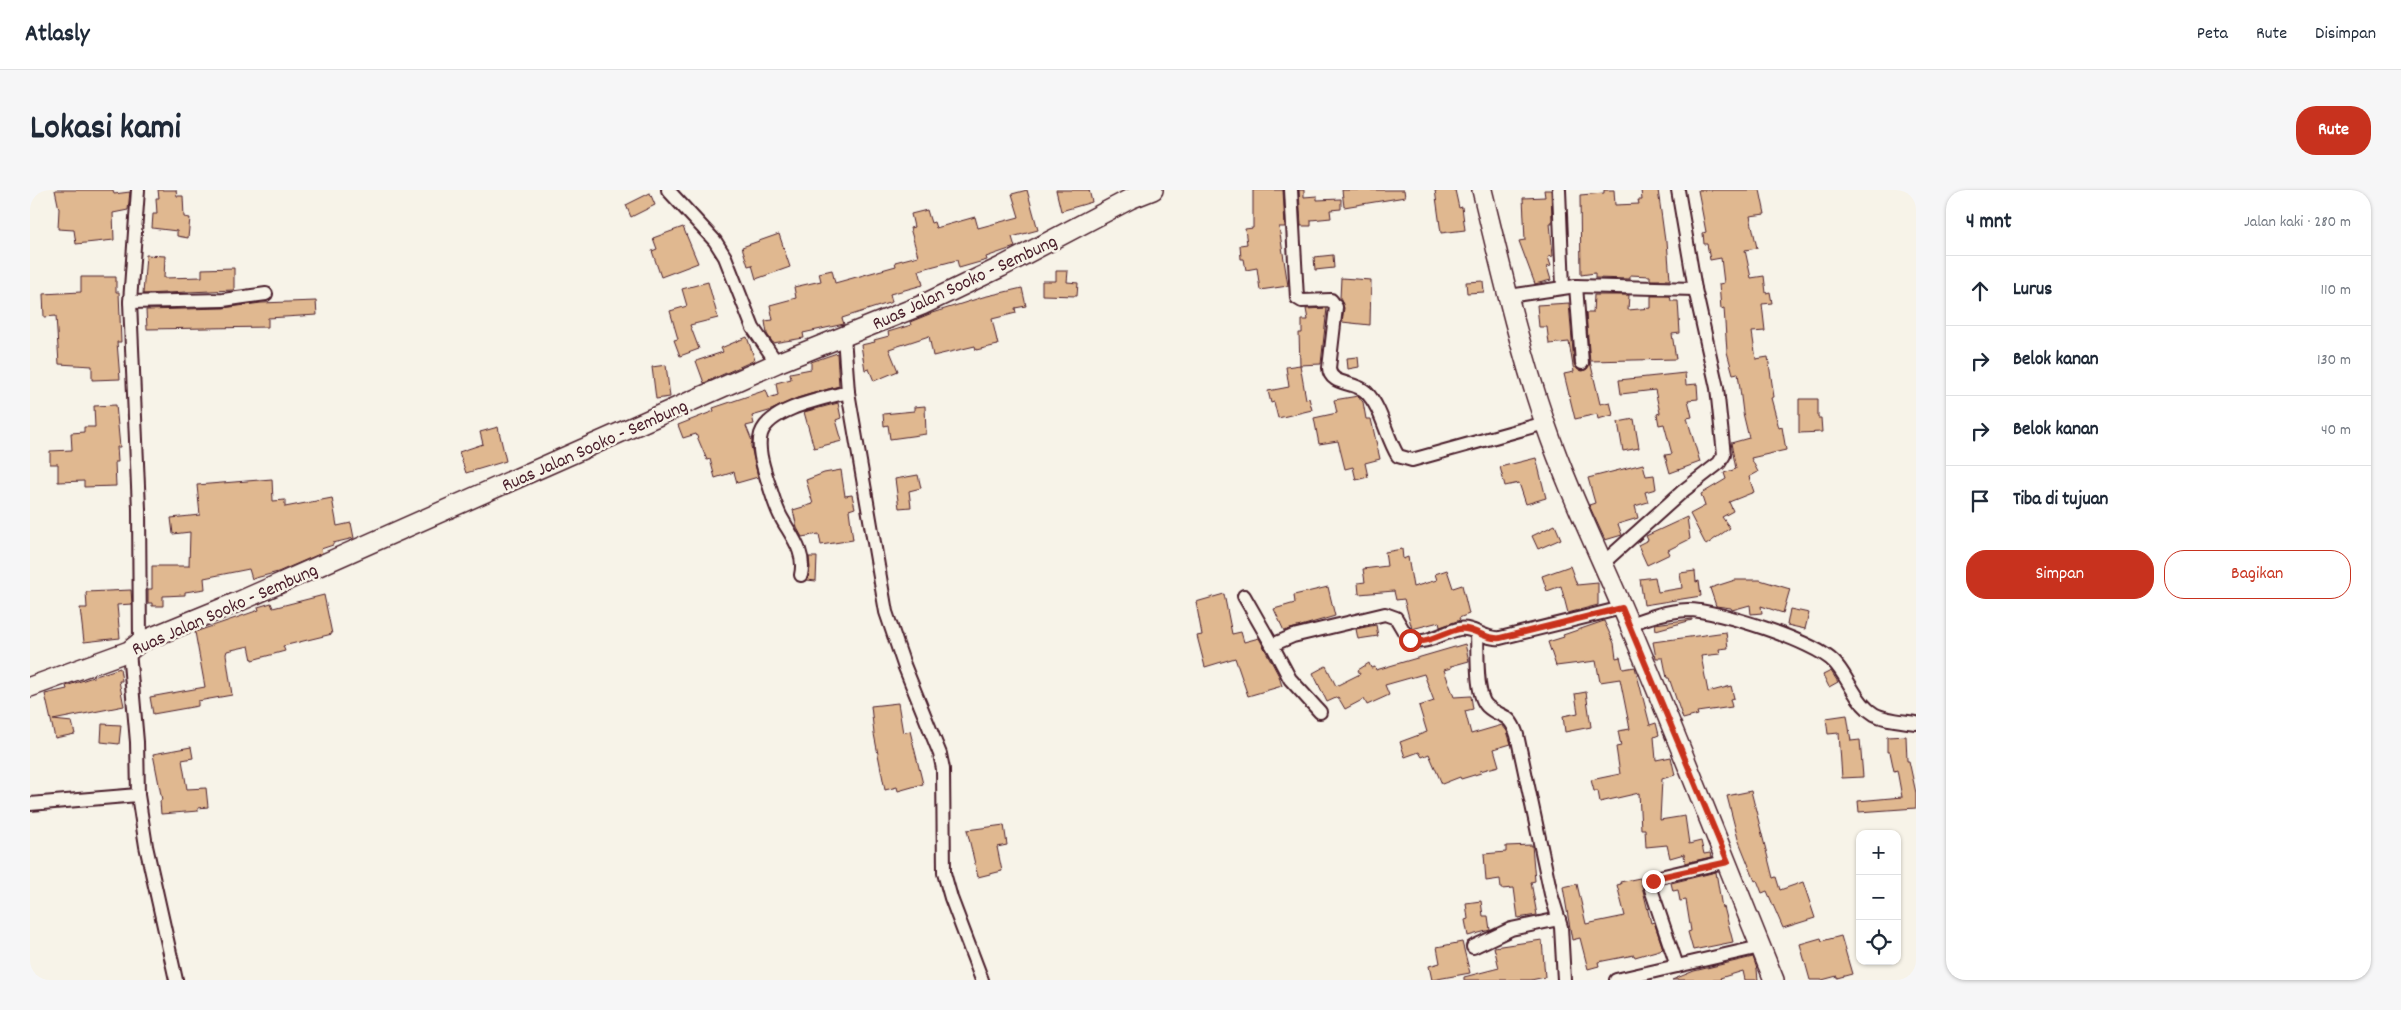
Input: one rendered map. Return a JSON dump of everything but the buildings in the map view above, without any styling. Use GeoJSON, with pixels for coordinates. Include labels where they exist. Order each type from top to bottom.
{"type":"FeatureCollection","features":[{"type":"Feature","properties":{"kind":"main road","name":"Ruas Jalan Sooko - Sembung"},"geometry":{"type":"LineString","coordinates":[[30,687],[134,647],[777,363],[922,305],[1001,267],[1130,195],[1154,190]]}},
{"type":"Feature","properties":{"kind":"main road"},"geometry":{"type":"LineString","coordinates":[[1482,190],[1508,296],[1545,423],[1602,564],[1626,616],[1728,862],[1774,980]]}},
{"type":"Feature","properties":{"kind":"street"},"geometry":{"type":"LineString","coordinates":[[138,190],[130,302],[138,490],[134,647],[138,795],[146,846],[176,980]]}},
{"type":"Feature","properties":{"kind":"street"},"geometry":{"type":"LineString","coordinates":[[668,190],[715,241],[725,257],[753,328],[777,363]]}},
{"type":"Feature","properties":{"kind":"street"},"geometry":{"type":"LineString","coordinates":[[1291,190],[1296,296],[1302,301],[1331,300],[1334,302],[1336,307],[1329,368],[1330,375],[1336,380],[1359,387],[1370,397],[1398,456],[1412,460],[1545,423]]}},
{"type":"Feature","properties":{"kind":"street"},"geometry":{"type":"LineString","coordinates":[[1559,190],[1563,287]]}},
{"type":"Feature","properties":{"kind":"street"},"geometry":{"type":"LineString","coordinates":[[1602,564],[1683,491],[1719,463],[1724,455],[1717,388],[1695,289],[1678,190]]}},
{"type":"Feature","properties":{"kind":"street"},"geometry":{"type":"LineString","coordinates":[[1508,296],[1576,286],[1695,289]]}},
{"type":"Feature","properties":{"kind":"street"},"geometry":{"type":"LineString","coordinates":[[1576,286],[1582,363]]}},
{"type":"Feature","properties":{"kind":"street"},"geometry":{"type":"LineString","coordinates":[[130,302],[223,300],[266,294]]}},
{"type":"Feature","properties":{"kind":"street"},"geometry":{"type":"LineString","coordinates":[[844,336],[848,392],[886,612],[904,665],[940,754],[943,769],[944,874],[951,898],[982,980]]}},
{"type":"Feature","properties":{"kind":"street"},"geometry":{"type":"LineString","coordinates":[[801,575],[803,566],[802,554],[781,518],[765,472],[760,443],[762,432],[787,410],[848,392]]}},
{"type":"Feature","properties":{"kind":"street"},"geometry":{"type":"LineString","coordinates":[[1244,596],[1290,679],[1320,712]]}},
{"type":"Feature","properties":{"kind":"street"},"geometry":{"type":"LineString","coordinates":[[1272,646],[1293,636],[1385,614],[1396,618],[1406,637],[1414,642],[1459,629],[1469,629],[1491,639],[1626,616],[1656,615],[1691,610],[1733,619],[1793,639],[1834,662],[1860,704],[1872,714],[1882,718],[1916,723]]}},
{"type":"Feature","properties":{"kind":"street"},"geometry":{"type":"LineString","coordinates":[[1477,634],[1480,691],[1487,706],[1507,716],[1514,727],[1551,894],[1559,919],[1564,980]]}},
{"type":"Feature","properties":{"kind":"street"},"geometry":{"type":"LineString","coordinates":[[30,804],[138,795]]}},
{"type":"Feature","properties":{"kind":"street"},"geometry":{"type":"LineString","coordinates":[[1677,966],[1652,889],[1652,883],[1660,877],[1728,862]]}},
{"type":"Feature","properties":{"kind":"street"},"geometry":{"type":"LineString","coordinates":[[1473,947],[1510,929],[1559,919]]}},
{"type":"Feature","properties":{"kind":"street"},"geometry":{"type":"LineString","coordinates":[[1616,980],[1760,947]]}},
{"type":"Feature","properties":{"kind":"route"},"geometry":{"type":"LineString","coordinates":[[1410,640],[1420,642],[1459,629],[1469,629],[1491,639],[1500,638],[1622,608],[1728,862],[1660,877],[1653,881]]}}]}
